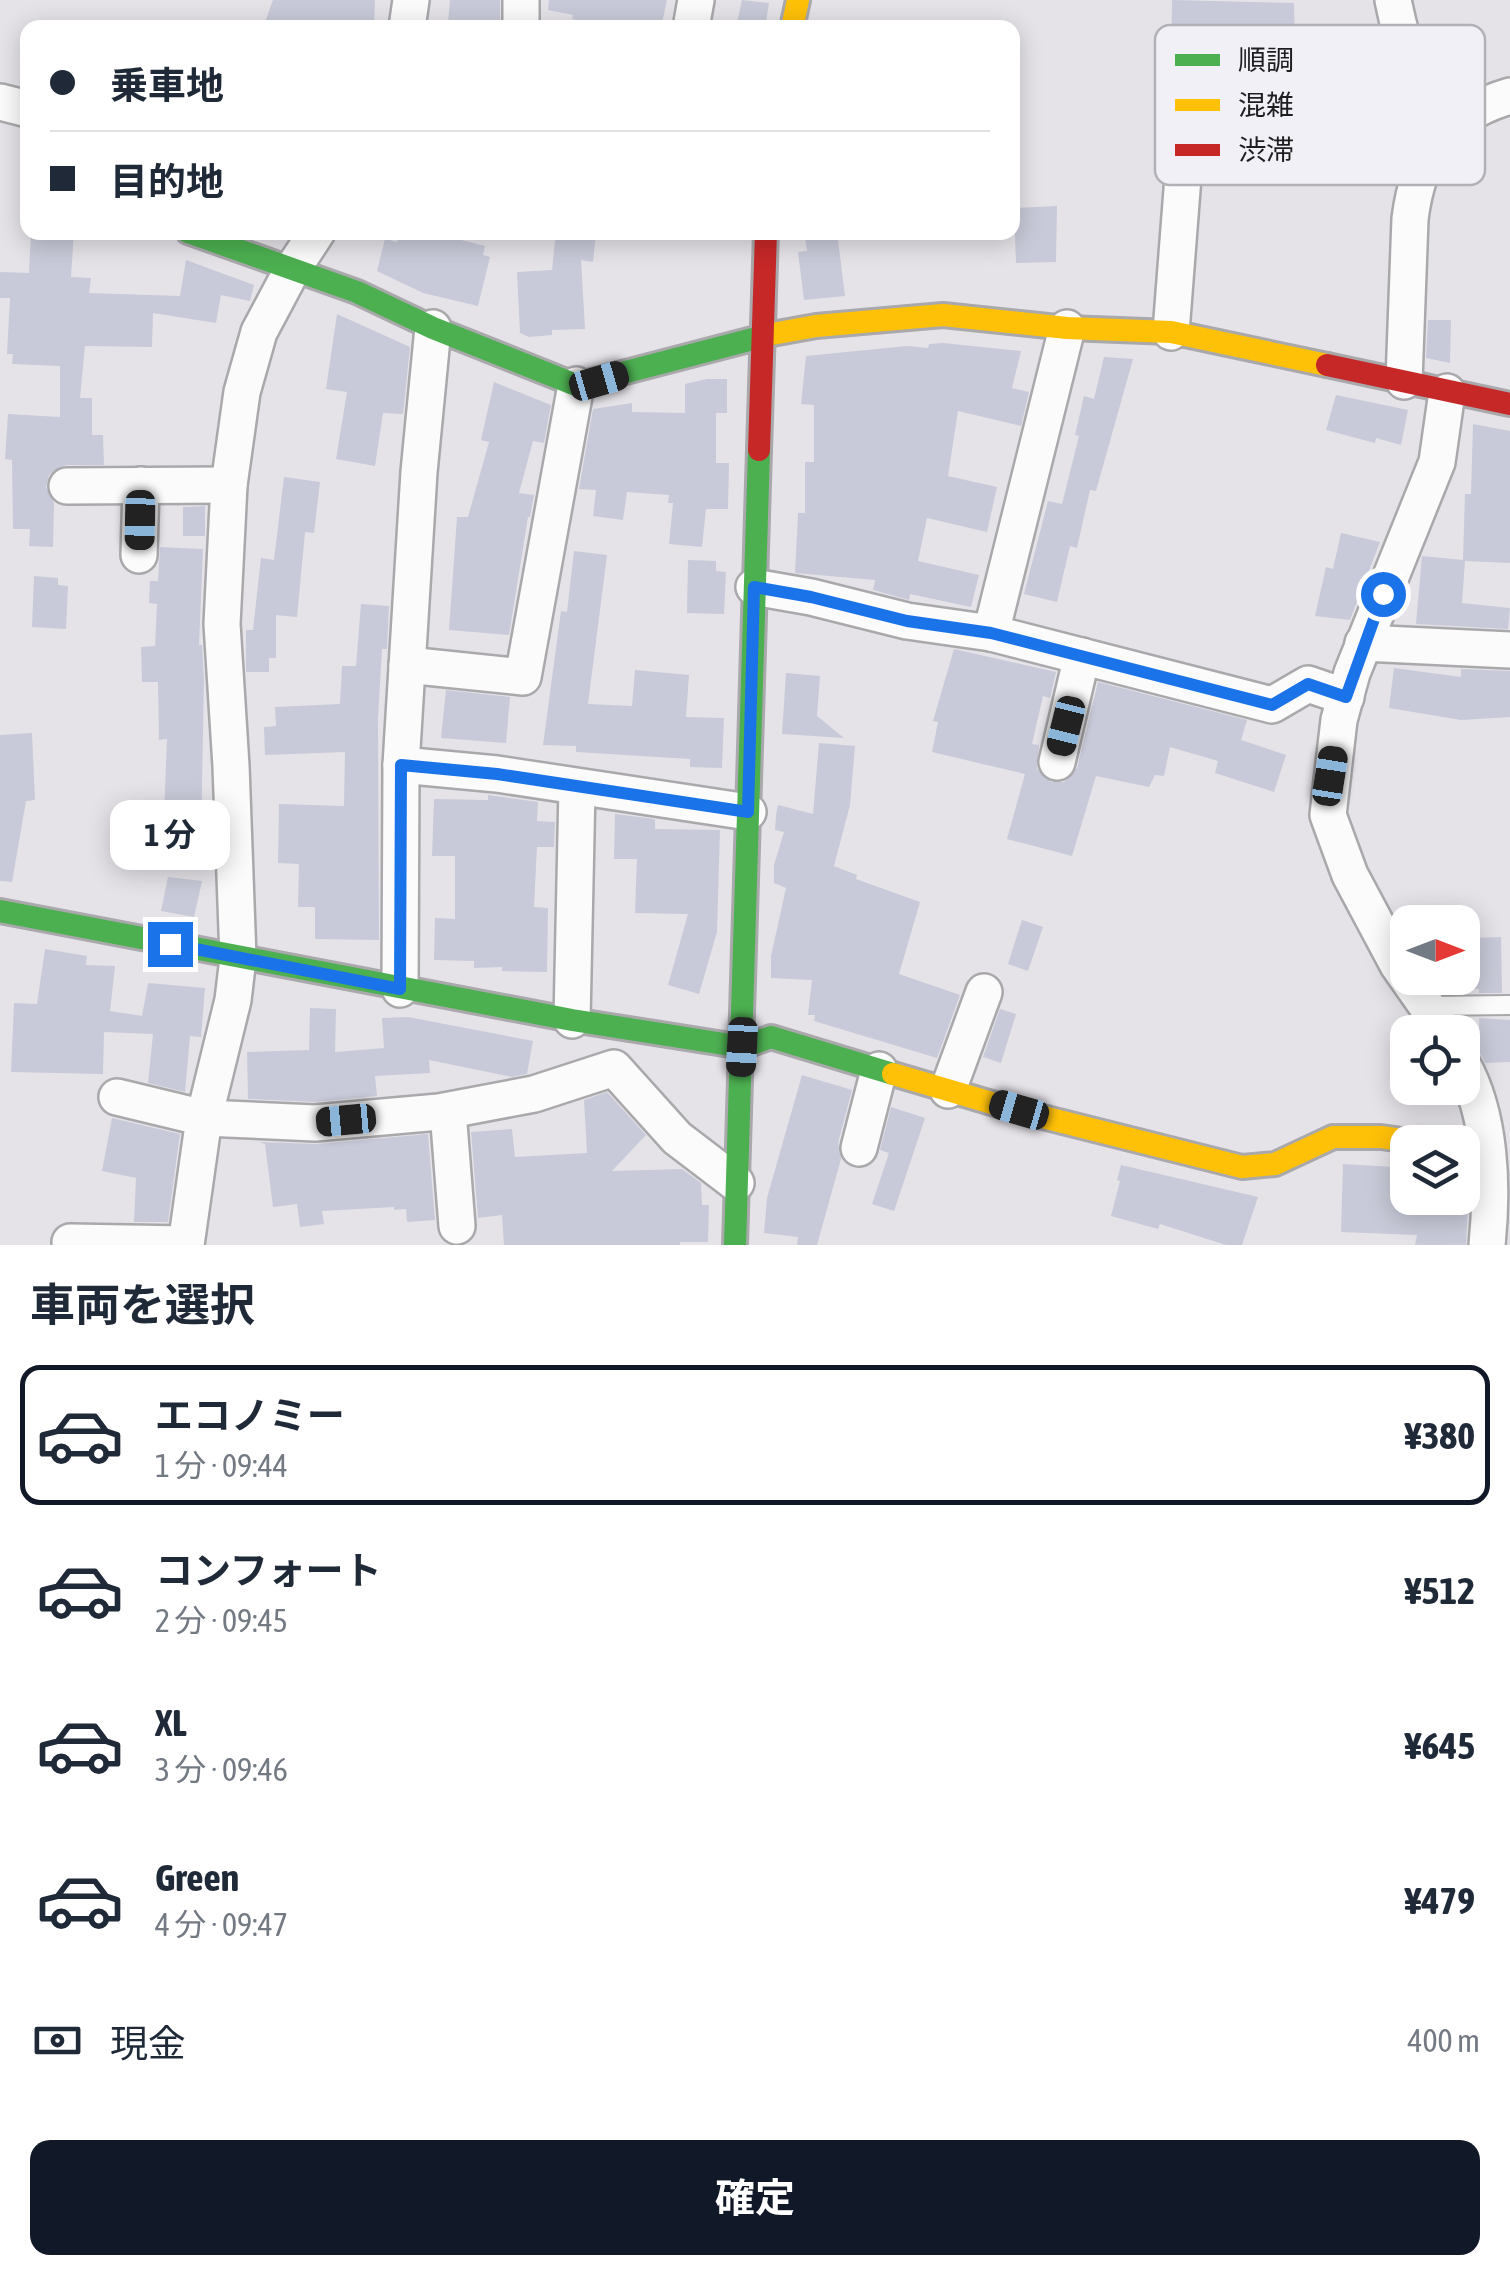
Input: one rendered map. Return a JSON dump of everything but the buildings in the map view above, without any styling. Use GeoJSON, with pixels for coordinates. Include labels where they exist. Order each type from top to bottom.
{"type":"FeatureCollection","features":[{"type":"Feature","properties":{"kind":"street"},"geometry":{"type":"LineString","coordinates":[[1393,0],[1398,25]]}},
{"type":"Feature","properties":{"kind":"street"},"geometry":{"type":"LineString","coordinates":[[1485,105],[1510,96]]}},
{"type":"Feature","properties":{"kind":"street"},"geometry":{"type":"LineString","coordinates":[[1171,332],[1182,185]]}},
{"type":"Feature","properties":{"kind":"street"},"geometry":{"type":"LineString","coordinates":[[1404,381],[1416,185]]}},
{"type":"Feature","properties":{"kind":"street"},"geometry":{"type":"LineString","coordinates":[[210,240],[357,292],[433,328],[576,386],[764,334],[943,314],[1067,328],[1171,332],[1510,404]]}},
{"type":"Feature","properties":{"kind":"street"},"geometry":{"type":"LineString","coordinates":[[70,1242],[186,1245],[204,1118],[233,1000],[238,958],[222,624],[229,485],[258,332],[313,240]]}},
{"type":"Feature","properties":{"kind":"street"},"geometry":{"type":"LineString","coordinates":[[735,1245],[766,240]]}},
{"type":"Feature","properties":{"kind":"street"},"geometry":{"type":"LineString","coordinates":[[400,989],[401,765],[406,664],[433,328]]}},
{"type":"Feature","properties":{"kind":"street"},"geometry":{"type":"LineString","coordinates":[[991,633],[1067,328]]}},
{"type":"Feature","properties":{"kind":"street"},"geometry":{"type":"LineString","coordinates":[[406,664],[523,677],[576,386]]}},
{"type":"Feature","properties":{"kind":"street"},"geometry":{"type":"LineString","coordinates":[[1434,1015],[1398,965],[1350,875],[1328,815],[1330,776],[1346,697],[1363,644],[1438,462],[1447,392]]}},
{"type":"Feature","properties":{"kind":"street"},"geometry":{"type":"LineString","coordinates":[[140,555],[141,485]]}},
{"type":"Feature","properties":{"kind":"street"},"geometry":{"type":"LineString","coordinates":[[67,486],[229,485]]}},
{"type":"Feature","properties":{"kind":"street"},"geometry":{"type":"LineString","coordinates":[[754,587],[907,621],[991,633],[1272,705],[1308,684],[1346,697]]}},
{"type":"Feature","properties":{"kind":"street"},"geometry":{"type":"LineString","coordinates":[[1363,644],[1510,650]]}},
{"type":"Feature","properties":{"kind":"street"},"geometry":{"type":"LineString","coordinates":[[1057,762],[1082,656]]}},
{"type":"Feature","properties":{"kind":"street"},"geometry":{"type":"LineString","coordinates":[[401,765],[497,774],[748,812]]}},
{"type":"Feature","properties":{"kind":"street"},"geometry":{"type":"LineString","coordinates":[[572,1020],[576,788]]}},
{"type":"Feature","properties":{"kind":"street"},"geometry":{"type":"LineString","coordinates":[[0,911],[572,1020],[742,1047],[770,1037],[948,1090],[1242,1167],[1274,1164],[1334,1137],[1390,1138]]}},
{"type":"Feature","properties":{"kind":"street"},"geometry":{"type":"LineString","coordinates":[[948,1090],[984,992]]}},
{"type":"Feature","properties":{"kind":"street"},"geometry":{"type":"LineString","coordinates":[[117,1098],[204,1118],[314,1123],[448,1110],[534,1094],[614,1068],[677,1138],[736,1182]]}},
{"type":"Feature","properties":{"kind":"street"},"geometry":{"type":"LineString","coordinates":[[859,1148],[879,1070]]}},
{"type":"Feature","properties":{"kind":"street"},"geometry":{"type":"LineString","coordinates":[[1479,1105],[1486,1154],[1487,1245]]}},
{"type":"Feature","properties":{"kind":"street"},"geometry":{"type":"LineString","coordinates":[[448,1110],[457,1226]]}},
{"type":"Feature","properties":{"kind":"lane"},"geometry":{"type":"LineString","coordinates":[[1456,1015],[1510,1004]]}},
{"type":"Feature","properties":{"kind":"traffic: fast"},"geometry":{"type":"LineString","coordinates":[[211,240],[357,292],[433,328],[576,385],[772,334]]}},
{"type":"Feature","properties":{"kind":"traffic: fast"},"geometry":{"type":"LineString","coordinates":[[735,1245],[759,450]]}},
{"type":"Feature","properties":{"kind":"traffic: fast"},"geometry":{"type":"LineString","coordinates":[[0,911],[572,1020],[743,1047],[771,1037],[893,1074]]}},
{"type":"Feature","properties":{"kind":"traffic: slow"},"geometry":{"type":"LineString","coordinates":[[794,20],[798,0]]}},
{"type":"Feature","properties":{"kind":"traffic: slow"},"geometry":{"type":"LineString","coordinates":[[772,334],[816,326],[943,315],[1067,328],[1171,332],[1327,365]]}},
{"type":"Feature","properties":{"kind":"traffic: slow"},"geometry":{"type":"LineString","coordinates":[[893,1074],[1019,1111],[1242,1167],[1275,1164],[1333,1137],[1390,1138]]}},
{"type":"Feature","properties":{"kind":"traffic: jam"},"geometry":{"type":"LineString","coordinates":[[759,450],[766,240]]}},
{"type":"Feature","properties":{"kind":"traffic: jam"},"geometry":{"type":"LineString","coordinates":[[1327,365],[1510,404]]}},
{"type":"Feature","properties":{"kind":"route"},"geometry":{"type":"LineString","coordinates":[[170,944],[400,989],[401,765],[497,774],[748,812],[754,587],[907,621],[991,633],[1272,705],[1308,684],[1346,697],[1383,594]]}}]}
